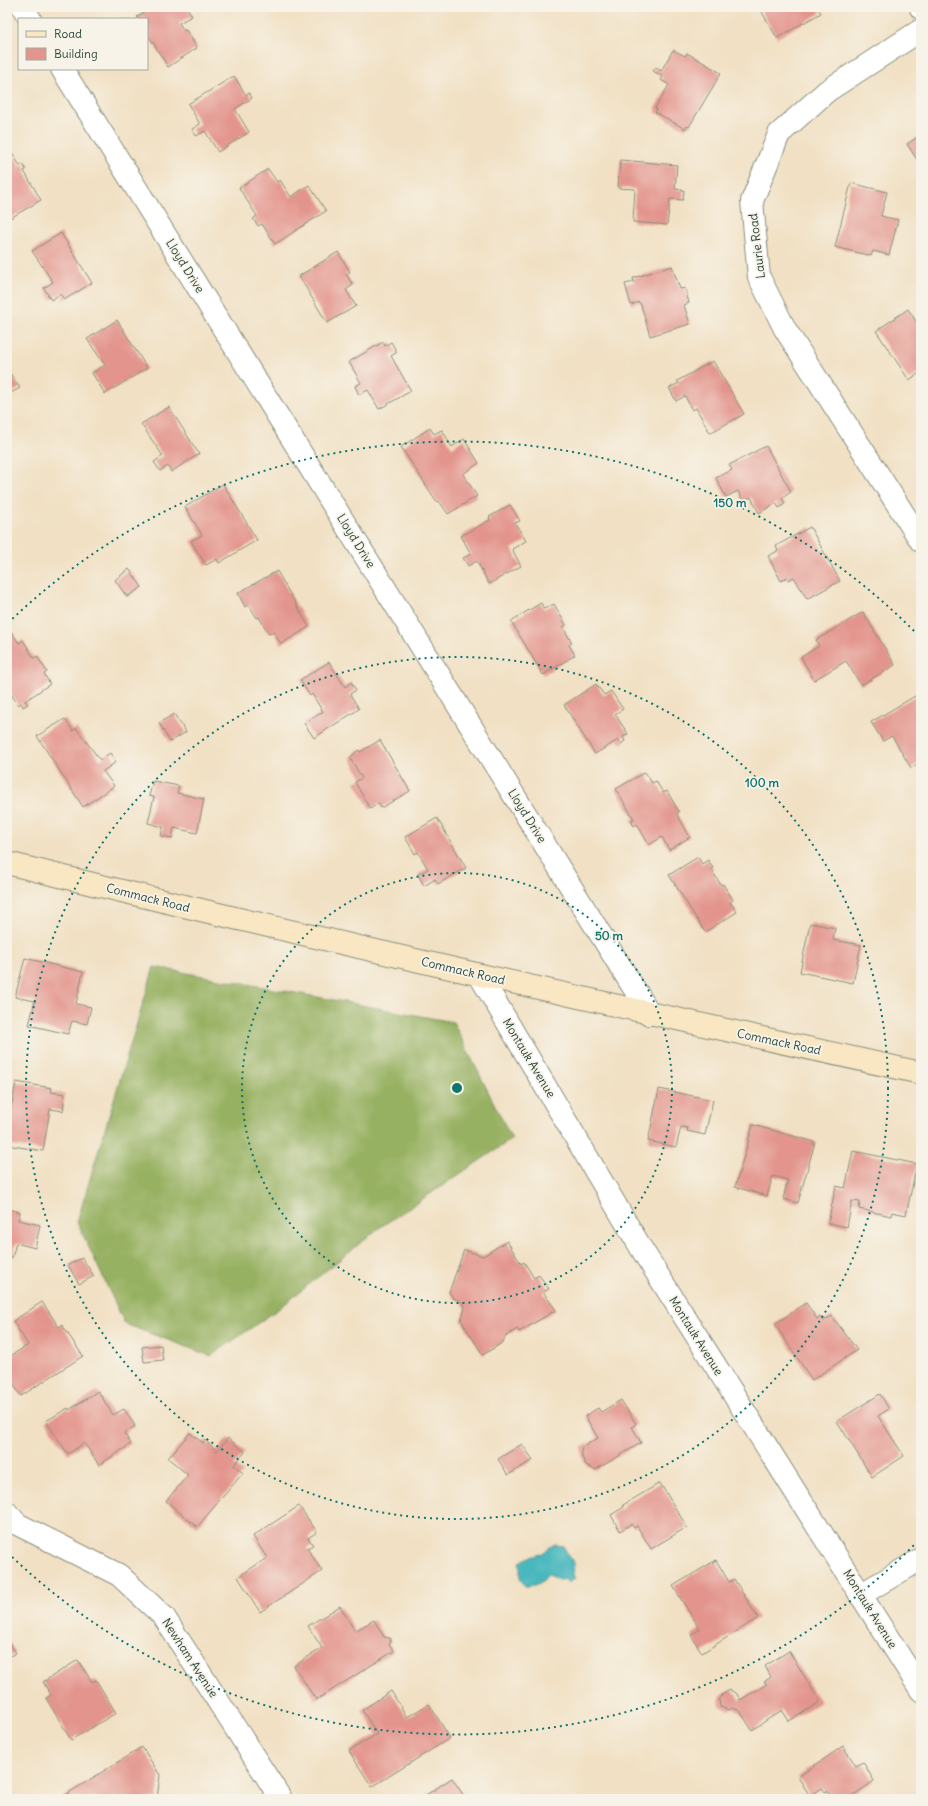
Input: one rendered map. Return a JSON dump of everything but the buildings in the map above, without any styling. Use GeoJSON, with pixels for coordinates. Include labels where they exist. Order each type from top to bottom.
{"type":"FeatureCollection","features":[{"type":"Feature","properties":{"kind":"street"},"geometry":{"type":"LineString","coordinates":[[23,7],[29,18]]}},
{"type":"Feature","properties":{"kind":"street","name":"Laurie Road"},"geometry":{"type":"LineString","coordinates":[[921,30],[827,90],[779,134],[752,201],[759,277],[785,329],[921,542]]}},
{"type":"Feature","properties":{"kind":"street","name":"Lloyd Drive"},"geometry":{"type":"LineString","coordinates":[[63,70],[650,1014]]}},
{"type":"Feature","properties":{"kind":"street","name":"Commack Road"},"geometry":{"type":"LineString","coordinates":[[7,863],[480,976],[921,1073]]}},
{"type":"Feature","properties":{"kind":"street","name":"Montauk Avenue"},"geometry":{"type":"LineString","coordinates":[[480,976],[644,1253],[921,1690]]}},
{"type":"Feature","properties":{"kind":"street","name":"Newham Avenue"},"geometry":{"type":"LineString","coordinates":[[7,1513],[17,1524],[119,1575],[164,1617],[281,1799]]}},
{"type":"Feature","properties":{"kind":"street"},"geometry":{"type":"LineString","coordinates":[[860,1595],[921,1559]]}},
{"type":"Feature","properties":{"kind":"green space"},"geometry":{"type":"Polygon","coordinates":[[[154,967],[453,1022],[512,1139],[379,1228],[281,1307],[211,1356],[125,1324],[77,1222],[154,967]]]}},
{"type":"Feature","properties":{"kind":"water"},"geometry":{"type":"Polygon","coordinates":[[[556,1545],[563,1546],[574,1564],[573,1574],[575,1579],[568,1583],[565,1579],[559,1580],[548,1575],[538,1584],[533,1586],[525,1586],[520,1578],[520,1563],[527,1558],[542,1553],[550,1547],[556,1545]]]}}]}
